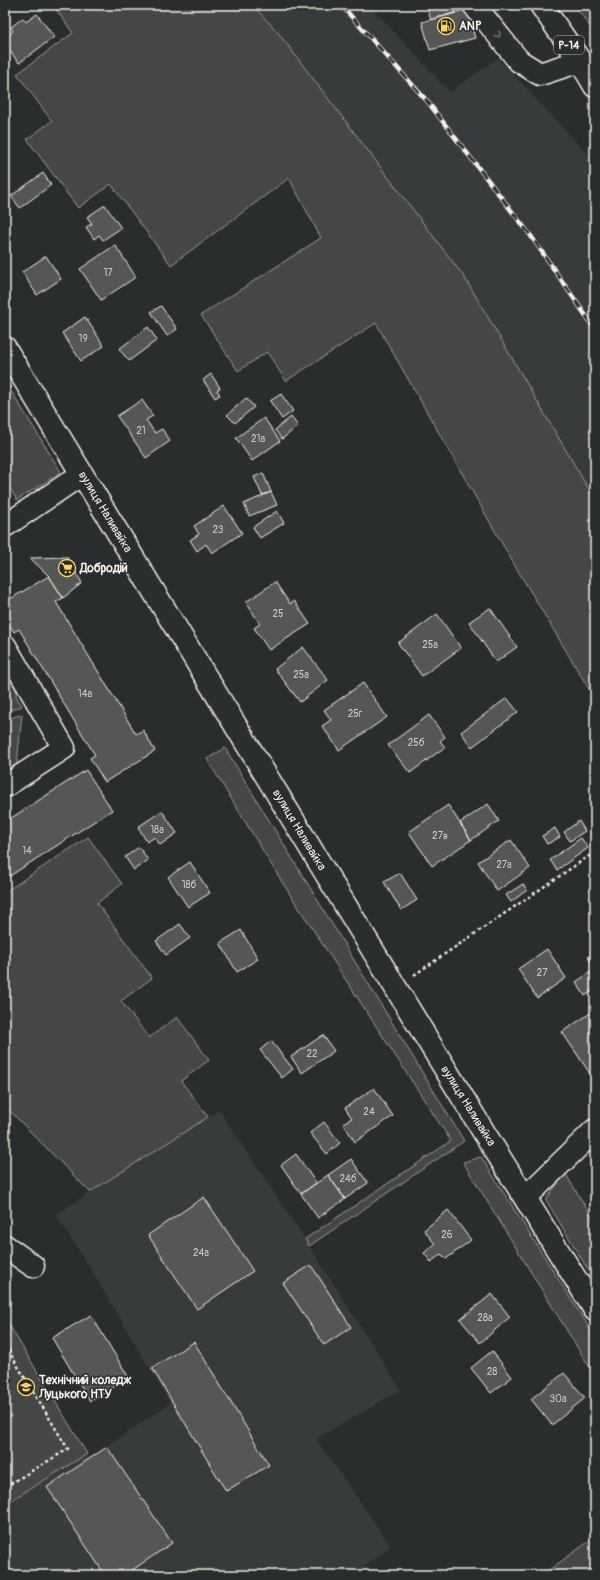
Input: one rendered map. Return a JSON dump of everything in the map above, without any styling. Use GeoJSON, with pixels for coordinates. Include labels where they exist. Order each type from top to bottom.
{"type":"FeatureCollection","features":[{"type":"Feature","properties":{"kind":"street"},"geometry":{"type":"LineString","coordinates":[[474,5],[519,61],[540,74],[580,61]]}},
{"type":"Feature","properties":{"kind":"street","name":"Р-14"},"geometry":{"type":"LineString","coordinates":[[541,5],[580,61],[595,86]]}},
{"type":"Feature","properties":{"kind":"street","name":"вулиця Наливайка"},"geometry":{"type":"LineString","coordinates":[[5,348],[396,988],[595,1310]]}},
{"type":"Feature","properties":{"kind":"street"},"geometry":{"type":"LineString","coordinates":[[5,526],[82,474]]}},
{"type":"Feature","properties":{"kind":"street"},"geometry":{"type":"LineString","coordinates":[[5,646],[64,748],[5,786]]}},
{"type":"Feature","properties":{"kind":"street"},"geometry":{"type":"LineString","coordinates":[[525,1198],[595,1130]]}},
{"type":"Feature","properties":{"kind":"street"},"geometry":{"type":"LineString","coordinates":[[5,1246],[33,1266]]}},
{"type":"Feature","properties":{"kind":"path"},"geometry":{"type":"LineString","coordinates":[[396,988],[595,852]]}},
{"type":"Feature","properties":{"kind":"path"},"geometry":{"type":"LineString","coordinates":[[5,1345],[68,1449],[5,1488]]}},
{"type":"Feature","properties":{"kind":"shaded area"},"geometry":{"type":"Polygon","coordinates":[[[53,5],[252,5],[276,30],[465,278],[595,500],[595,699],[511,559],[376,323],[286,381],[267,352],[238,371],[201,315],[321,238],[289,178],[171,265],[111,184],[78,208],[27,139],[52,121],[17,74],[73,33],[53,5]]]}},
{"type":"Feature","properties":{"kind":"shaded area"},"geometry":{"type":"Polygon","coordinates":[[[252,5],[369,5],[450,92],[498,58],[595,162],[595,500],[465,278],[276,30],[252,5]]]}},
{"type":"Feature","properties":{"kind":"shaded area"},"geometry":{"type":"Polygon","coordinates":[[[574,5],[595,5],[595,33],[574,5]]]}},
{"type":"Feature","properties":{"kind":"shaded area"},"geometry":{"type":"Polygon","coordinates":[[[5,381],[61,472],[17,500],[5,480],[5,381]]]}},
{"type":"Feature","properties":{"kind":"shaded area"},"geometry":{"type":"Polygon","coordinates":[[[5,658],[18,679],[16,696],[22,706],[5,712],[5,658]]]}},
{"type":"Feature","properties":{"kind":"shaded area"},"geometry":{"type":"Polygon","coordinates":[[[22,714],[17,764],[5,773],[5,720],[22,714]]]}},
{"type":"Feature","properties":{"kind":"shaded area"},"geometry":{"type":"Polygon","coordinates":[[[225,748],[464,1141],[309,1246],[305,1239],[451,1141],[282,882],[207,759],[225,748]]]}},
{"type":"Feature","properties":{"kind":"shaded area"},"geometry":{"type":"Polygon","coordinates":[[[88,837],[122,884],[97,903],[152,978],[121,1001],[149,1038],[177,1017],[209,1060],[181,1081],[208,1117],[90,1192],[5,1106],[5,892],[88,837]]]}},
{"type":"Feature","properties":{"kind":"shaded area"},"geometry":{"type":"Polygon","coordinates":[[[219,1110],[305,1239],[401,1390],[316,1439],[391,1546],[354,1575],[5,1575],[5,1318],[89,1458],[170,1403],[90,1268],[56,1215],[219,1110]]]}},
{"type":"Feature","properties":{"kind":"shaded area"},"geometry":{"type":"Polygon","coordinates":[[[481,1157],[595,1337],[595,1376],[463,1162],[481,1157]]]}},
{"type":"Feature","properties":{"kind":"shaded area"},"geometry":{"type":"Polygon","coordinates":[[[565,1173],[595,1222],[595,1281],[546,1200],[565,1173]]]}},
{"type":"Feature","properties":{"kind":"shaded area","name":"Технічний коледж Луцького НТУ"},"geometry":{"type":"Polygon","coordinates":[[[5,1318],[87,1454],[5,1504],[5,1318]]]}},
{"type":"Feature","properties":{"kind":"shaded area"},"geometry":{"type":"Polygon","coordinates":[[[595,1537],[595,1575],[542,1575],[595,1537]]]}},
{"type":"Feature","properties":{"kind":"building"},"geometry":{"type":"Polygon","coordinates":[[[426,5],[454,5],[456,13],[431,20],[426,5]]]}},
{"type":"Feature","properties":{"kind":"building"},"geometry":{"type":"Polygon","coordinates":[[[467,9],[475,38],[430,50],[422,22],[467,9]]]}},
{"type":"Feature","properties":{"kind":"building"},"geometry":{"type":"Polygon","coordinates":[[[37,14],[54,37],[19,63],[5,45],[5,38],[13,31],[11,27],[23,18],[26,22],[37,14]]]}},
{"type":"Feature","properties":{"kind":"building"},"geometry":{"type":"Polygon","coordinates":[[[43,173],[51,185],[20,208],[11,196],[43,173]]]}},
{"type":"Feature","properties":{"kind":"building"},"geometry":{"type":"Polygon","coordinates":[[[5,187],[10,195],[5,198],[5,187]]]}},
{"type":"Feature","properties":{"kind":"building"},"geometry":{"type":"Polygon","coordinates":[[[105,205],[121,228],[103,240],[99,235],[94,239],[86,227],[92,224],[87,217],[105,205]]]}},
{"type":"Feature","properties":{"kind":"building"},"geometry":{"type":"Polygon","coordinates":[[[115,245],[136,277],[101,300],[80,269],[115,245]]]}},
{"type":"Feature","properties":{"kind":"building"},"geometry":{"type":"Polygon","coordinates":[[[46,256],[61,279],[37,295],[22,272],[46,256]]]}},
{"type":"Feature","properties":{"kind":"building"},"geometry":{"type":"Polygon","coordinates":[[[161,306],[177,329],[167,336],[151,312],[161,306]]]}},
{"type":"Feature","properties":{"kind":"building"},"geometry":{"type":"Polygon","coordinates":[[[85,317],[104,346],[81,361],[62,333],[85,317]]]}},
{"type":"Feature","properties":{"kind":"building"},"geometry":{"type":"Polygon","coordinates":[[[148,327],[157,340],[129,361],[119,349],[148,327]]]}},
{"type":"Feature","properties":{"kind":"building"},"geometry":{"type":"Polygon","coordinates":[[[211,374],[220,388],[217,390],[220,395],[215,398],[203,380],[211,374]]]}},
{"type":"Feature","properties":{"kind":"building"},"geometry":{"type":"Polygon","coordinates":[[[281,394],[293,411],[282,419],[270,401],[281,394]]]}},
{"type":"Feature","properties":{"kind":"building"},"geometry":{"type":"Polygon","coordinates":[[[246,398],[254,407],[235,423],[227,415],[246,398]]]}},
{"type":"Feature","properties":{"kind":"building"},"geometry":{"type":"Polygon","coordinates":[[[142,400],[153,416],[146,420],[155,433],[162,429],[170,441],[146,458],[117,416],[142,400]]]}},
{"type":"Feature","properties":{"kind":"building"},"geometry":{"type":"Polygon","coordinates":[[[291,417],[298,426],[282,439],[275,430],[291,417]]]}},
{"type":"Feature","properties":{"kind":"building"},"geometry":{"type":"Polygon","coordinates":[[[264,418],[280,441],[252,461],[236,438],[264,418]]]}},
{"type":"Feature","properties":{"kind":"building"},"geometry":{"type":"Polygon","coordinates":[[[263,473],[271,492],[262,495],[254,477],[263,473]]]}},
{"type":"Feature","properties":{"kind":"building"},"geometry":{"type":"Polygon","coordinates":[[[271,492],[277,505],[249,516],[244,504],[271,492]]]}},
{"type":"Feature","properties":{"kind":"building"},"geometry":{"type":"Polygon","coordinates":[[[224,506],[242,533],[212,553],[206,544],[197,551],[190,540],[199,534],[194,526],[224,506]]]}},
{"type":"Feature","properties":{"kind":"building"},"geometry":{"type":"Polygon","coordinates":[[[277,511],[284,523],[260,538],[253,527],[277,511]]]}},
{"type":"Feature","properties":{"kind":"building"},"geometry":{"type":"Polygon","coordinates":[[[67,557],[82,583],[63,598],[49,576],[30,558],[67,557]]]}},
{"type":"Feature","properties":{"kind":"building"},"geometry":{"type":"Polygon","coordinates":[[[49,576],[63,598],[56,602],[136,734],[143,730],[155,751],[105,782],[90,758],[95,755],[19,629],[14,632],[5,618],[5,602],[49,576]]]}},
{"type":"Feature","properties":{"kind":"building"},"geometry":{"type":"Polygon","coordinates":[[[275,582],[290,604],[294,601],[310,624],[269,650],[254,628],[260,624],[246,602],[275,582]]]}},
{"type":"Feature","properties":{"kind":"building"},"geometry":{"type":"Polygon","coordinates":[[[490,608],[517,647],[496,662],[469,622],[490,608]]]}},
{"type":"Feature","properties":{"kind":"building"},"geometry":{"type":"Polygon","coordinates":[[[437,614],[461,648],[422,676],[398,643],[437,614]]]}},
{"type":"Feature","properties":{"kind":"building"},"geometry":{"type":"Polygon","coordinates":[[[303,647],[328,680],[300,702],[275,669],[303,647]]]}},
{"type":"Feature","properties":{"kind":"building"},"geometry":{"type":"Polygon","coordinates":[[[363,683],[387,717],[339,750],[322,726],[331,720],[324,710],[363,683]]]}},
{"type":"Feature","properties":{"kind":"building"},"geometry":{"type":"Polygon","coordinates":[[[507,698],[518,712],[472,747],[461,732],[507,698]]]}},
{"type":"Feature","properties":{"kind":"building"},"geometry":{"type":"Polygon","coordinates":[[[429,715],[445,737],[440,741],[445,747],[410,773],[388,745],[429,715]]]}},
{"type":"Feature","properties":{"kind":"building"},"geometry":{"type":"Polygon","coordinates":[[[86,770],[112,810],[5,879],[5,822],[86,770]]]}},
{"type":"Feature","properties":{"kind":"building"},"geometry":{"type":"Polygon","coordinates":[[[488,804],[499,821],[471,840],[460,823],[488,804]]]}},
{"type":"Feature","properties":{"kind":"building"},"geometry":{"type":"Polygon","coordinates":[[[448,805],[471,840],[432,866],[409,832],[448,805]]]}},
{"type":"Feature","properties":{"kind":"building"},"geometry":{"type":"Polygon","coordinates":[[[162,811],[177,833],[160,845],[155,837],[147,842],[138,827],[162,811]]]}},
{"type":"Feature","properties":{"kind":"building"},"geometry":{"type":"Polygon","coordinates":[[[579,821],[585,831],[570,841],[564,832],[579,821]]]}},
{"type":"Feature","properties":{"kind":"building"},"geometry":{"type":"Polygon","coordinates":[[[555,828],[560,837],[547,844],[542,836],[555,828]]]}},
{"type":"Feature","properties":{"kind":"building"},"geometry":{"type":"Polygon","coordinates":[[[581,838],[588,848],[557,870],[550,860],[581,838]]]}},
{"type":"Feature","properties":{"kind":"building"},"geometry":{"type":"Polygon","coordinates":[[[511,840],[530,868],[497,891],[478,862],[511,840]]]}},
{"type":"Feature","properties":{"kind":"building"},"geometry":{"type":"Polygon","coordinates":[[[139,847],[148,860],[134,870],[125,857],[139,847]]]}},
{"type":"Feature","properties":{"kind":"building"},"geometry":{"type":"Polygon","coordinates":[[[190,862],[210,893],[188,907],[168,877],[190,862]]]}},
{"type":"Feature","properties":{"kind":"building"},"geometry":{"type":"Polygon","coordinates":[[[400,873],[417,900],[401,910],[384,882],[400,873]]]}},
{"type":"Feature","properties":{"kind":"building"},"geometry":{"type":"Polygon","coordinates":[[[523,884],[527,890],[511,902],[506,895],[523,884]]]}},
{"type":"Feature","properties":{"kind":"building"},"geometry":{"type":"Polygon","coordinates":[[[180,924],[190,938],[166,955],[156,941],[180,924]]]}},
{"type":"Feature","properties":{"kind":"building"},"geometry":{"type":"Polygon","coordinates":[[[241,930],[258,959],[237,972],[220,943],[241,930]]]}},
{"type":"Feature","properties":{"kind":"building"},"geometry":{"type":"Polygon","coordinates":[[[547,949],[566,978],[537,998],[518,969],[547,949]]]}},
{"type":"Feature","properties":{"kind":"building"},"geometry":{"type":"Polygon","coordinates":[[[595,952],[595,965],[594,966],[588,957],[595,952]]]}},
{"type":"Feature","properties":{"kind":"building"},"geometry":{"type":"Polygon","coordinates":[[[595,969],[595,989],[585,996],[576,982],[595,969]]]}},
{"type":"Feature","properties":{"kind":"building"},"geometry":{"type":"Polygon","coordinates":[[[592,1012],[595,1017],[595,1081],[562,1032],[592,1012]]]}},
{"type":"Feature","properties":{"kind":"building"},"geometry":{"type":"Polygon","coordinates":[[[323,1035],[334,1051],[302,1073],[291,1057],[323,1035]]]}},
{"type":"Feature","properties":{"kind":"building"},"geometry":{"type":"Polygon","coordinates":[[[271,1041],[293,1069],[282,1078],[260,1050],[271,1041]]]}},
{"type":"Feature","properties":{"kind":"building"},"geometry":{"type":"Polygon","coordinates":[[[374,1088],[393,1116],[355,1142],[343,1123],[352,1118],[345,1108],[374,1088]]]}},
{"type":"Feature","properties":{"kind":"building"},"geometry":{"type":"Polygon","coordinates":[[[324,1122],[340,1143],[327,1154],[310,1133],[324,1122]]]}},
{"type":"Feature","properties":{"kind":"building"},"geometry":{"type":"Polygon","coordinates":[[[296,1154],[316,1183],[301,1194],[281,1165],[296,1154]]]}},
{"type":"Feature","properties":{"kind":"building"},"geometry":{"type":"Polygon","coordinates":[[[351,1159],[368,1183],[345,1199],[328,1175],[351,1159]]]}},
{"type":"Feature","properties":{"kind":"building"},"geometry":{"type":"Polygon","coordinates":[[[328,1175],[345,1199],[318,1218],[301,1194],[328,1175]]]}},
{"type":"Feature","properties":{"kind":"building"},"geometry":{"type":"Polygon","coordinates":[[[204,1197],[253,1271],[197,1309],[148,1235],[204,1197]]]}},
{"type":"Feature","properties":{"kind":"building"},"geometry":{"type":"Polygon","coordinates":[[[448,1210],[471,1240],[446,1259],[441,1254],[431,1262],[424,1253],[435,1244],[424,1230],[448,1210]]]}},
{"type":"Feature","properties":{"kind":"building"},"geometry":{"type":"Polygon","coordinates":[[[311,1265],[351,1327],[324,1345],[283,1283],[311,1265]]]}},
{"type":"Feature","properties":{"kind":"building"},"geometry":{"type":"Polygon","coordinates":[[[492,1294],[510,1317],[480,1343],[460,1319],[492,1294]]]}},
{"type":"Feature","properties":{"kind":"building"},"geometry":{"type":"Polygon","coordinates":[[[91,1315],[129,1378],[90,1401],[52,1338],[91,1315]]]}},
{"type":"Feature","properties":{"kind":"building"},"geometry":{"type":"Polygon","coordinates":[[[194,1342],[269,1465],[226,1491],[152,1368],[194,1342]]]}},
{"type":"Feature","properties":{"kind":"building"},"geometry":{"type":"Polygon","coordinates":[[[492,1351],[512,1377],[491,1393],[471,1368],[492,1351]]]}},
{"type":"Feature","properties":{"kind":"building"},"geometry":{"type":"Polygon","coordinates":[[[564,1373],[585,1398],[552,1425],[531,1399],[564,1373]]]}},
{"type":"Feature","properties":{"kind":"building"},"geometry":{"type":"Polygon","coordinates":[[[107,1447],[172,1543],[125,1575],[105,1575],[47,1487],[107,1447]]]}},
{"type":"Feature","properties":{"kind":"railway"},"geometry":{"type":"LineString","coordinates":[[341,5],[427,101],[531,236],[595,329]]}},
{"type":"Feature","properties":{"kind":"place","name":"ANP"},"geometry":{"type":"Point","coordinates":[446,26]}},
{"type":"Feature","properties":{"kind":"place","name":"Добродій"},"geometry":{"type":"Point","coordinates":[67,568]}},
{"type":"Feature","properties":{"kind":"place","name":"Технічний коледж Луцького НТУ"},"geometry":{"type":"Point","coordinates":[26,1387]}}]}
